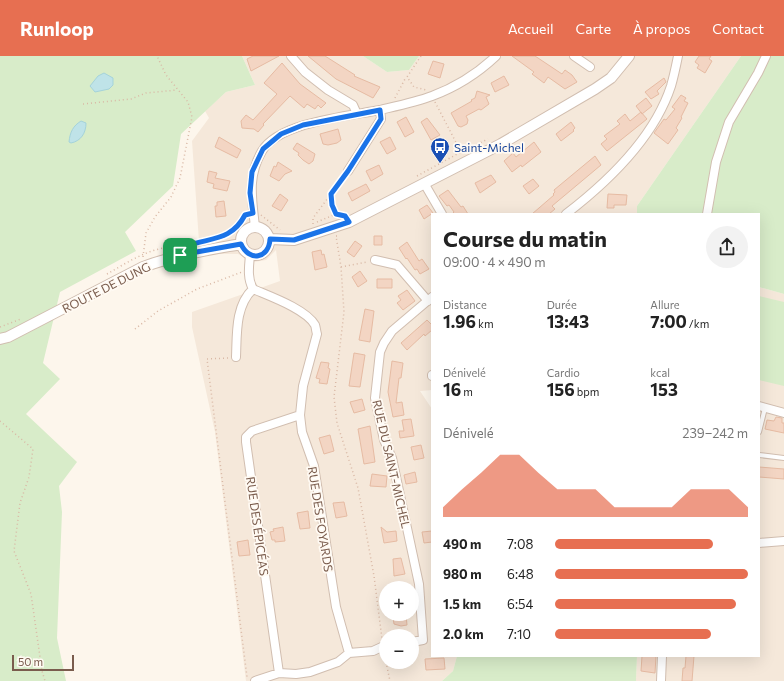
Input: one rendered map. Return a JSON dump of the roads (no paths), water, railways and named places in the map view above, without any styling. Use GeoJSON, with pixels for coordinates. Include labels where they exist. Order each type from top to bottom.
{"type":"FeatureCollection","features":[{"type":"Feature","properties":{"kind":"street"},"geometry":{"type":"LineString","coordinates":[[291,56],[305,72],[328,90],[353,105],[357,114]]}},
{"type":"Feature","properties":{"kind":"street"},"geometry":{"type":"LineString","coordinates":[[255,227],[250,193],[252,172],[263,149],[281,134],[303,125],[380,110],[432,96],[460,83],[484,67],[496,56]]}},
{"type":"Feature","properties":{"kind":"street"},"geometry":{"type":"LineString","coordinates":[[574,56],[590,67]]}},
{"type":"Feature","properties":{"kind":"street"},"geometry":{"type":"LineString","coordinates":[[270,239],[294,240],[347,219],[421,180],[501,144],[596,89],[612,78],[629,56]]}},
{"type":"Feature","properties":{"kind":"street"},"geometry":{"type":"LineString","coordinates":[[567,213],[604,183],[648,130],[658,115],[671,86],[678,56]]}},
{"type":"Feature","properties":{"kind":"street"},"geometry":{"type":"LineString","coordinates":[[707,213],[716,162],[728,122],[758,73],[766,56]]}},
{"type":"Feature","properties":{"kind":"street"},"geometry":{"type":"LineString","coordinates":[[348,171],[381,119],[380,110]]}},
{"type":"Feature","properties":{"kind":"street"},"geometry":{"type":"LineString","coordinates":[[421,180],[441,213]]}},
{"type":"Feature","properties":{"kind":"street"},"geometry":{"type":"LineString","coordinates":[[255,227],[265,230],[270,239],[270,245],[267,251],[262,255],[250,255],[244,250],[241,244],[241,238],[244,232],[249,228],[255,227]]}},
{"type":"Feature","properties":{"kind":"street","name":"ROUTE DE DUNG"},"geometry":{"type":"LineString","coordinates":[[0,339],[8,337],[143,267],[180,255],[241,244]]}},
{"type":"Feature","properties":{"kind":"street"},"geometry":{"type":"LineString","coordinates":[[236,357],[241,306],[246,296],[253,288],[250,284],[250,255]]}},
{"type":"Feature","properties":{"kind":"street"},"geometry":{"type":"LineString","coordinates":[[375,260],[397,265],[430,299]]}},
{"type":"Feature","properties":{"kind":"street","name":"RUE DES FOYARDS"},"geometry":{"type":"LineString","coordinates":[[253,288],[305,314],[314,324],[317,334],[303,386],[300,415],[302,432],[314,466],[336,608],[349,653]]}},
{"type":"Feature","properties":{"kind":"street","name":"RUE DU SAINT-MICHEL"},"geometry":{"type":"LineString","coordinates":[[419,641],[423,640],[419,584],[392,458],[384,440],[375,398],[380,352],[384,342],[392,330],[430,299]]}},
{"type":"Feature","properties":{"kind":"street"},"geometry":{"type":"LineString","coordinates":[[762,407],[784,413]]}},
{"type":"Feature","properties":{"kind":"street","name":"RUE DES ÉPICÉAS"},"geometry":{"type":"LineString","coordinates":[[279,672],[246,437],[252,431],[300,415]]}},
{"type":"Feature","properties":{"kind":"street"},"geometry":{"type":"LineString","coordinates":[[760,543],[784,541]]}},
{"type":"Feature","properties":{"kind":"street"},"geometry":{"type":"LineString","coordinates":[[255,681],[279,672],[296,674],[310,672],[338,662],[349,653],[373,651],[379,648]]}},
{"type":"Feature","properties":{"kind":"street"},"geometry":{"type":"LineString","coordinates":[[661,681],[662,657]]}},
{"type":"Feature","properties":{"kind":"lane"},"geometry":{"type":"LineString","coordinates":[[760,424],[762,407]]}},
{"type":"Feature","properties":{"kind":"lane"},"geometry":{"type":"LineString","coordinates":[[760,455],[784,458]]}},
{"type":"Feature","properties":{"kind":"water"},"geometry":{"type":"Polygon","coordinates":[[[104,73],[113,78],[113,85],[109,89],[95,92],[90,86],[98,76],[104,73]]]}},
{"type":"Feature","properties":{"kind":"water"},"geometry":{"type":"Polygon","coordinates":[[[81,121],[86,123],[84,133],[75,142],[69,142],[72,130],[81,121]]]}},
{"type":"Feature","properties":{"kind":"place","name":"Saint-Michel"},"geometry":{"type":"Point","coordinates":[440,164]}}]}
